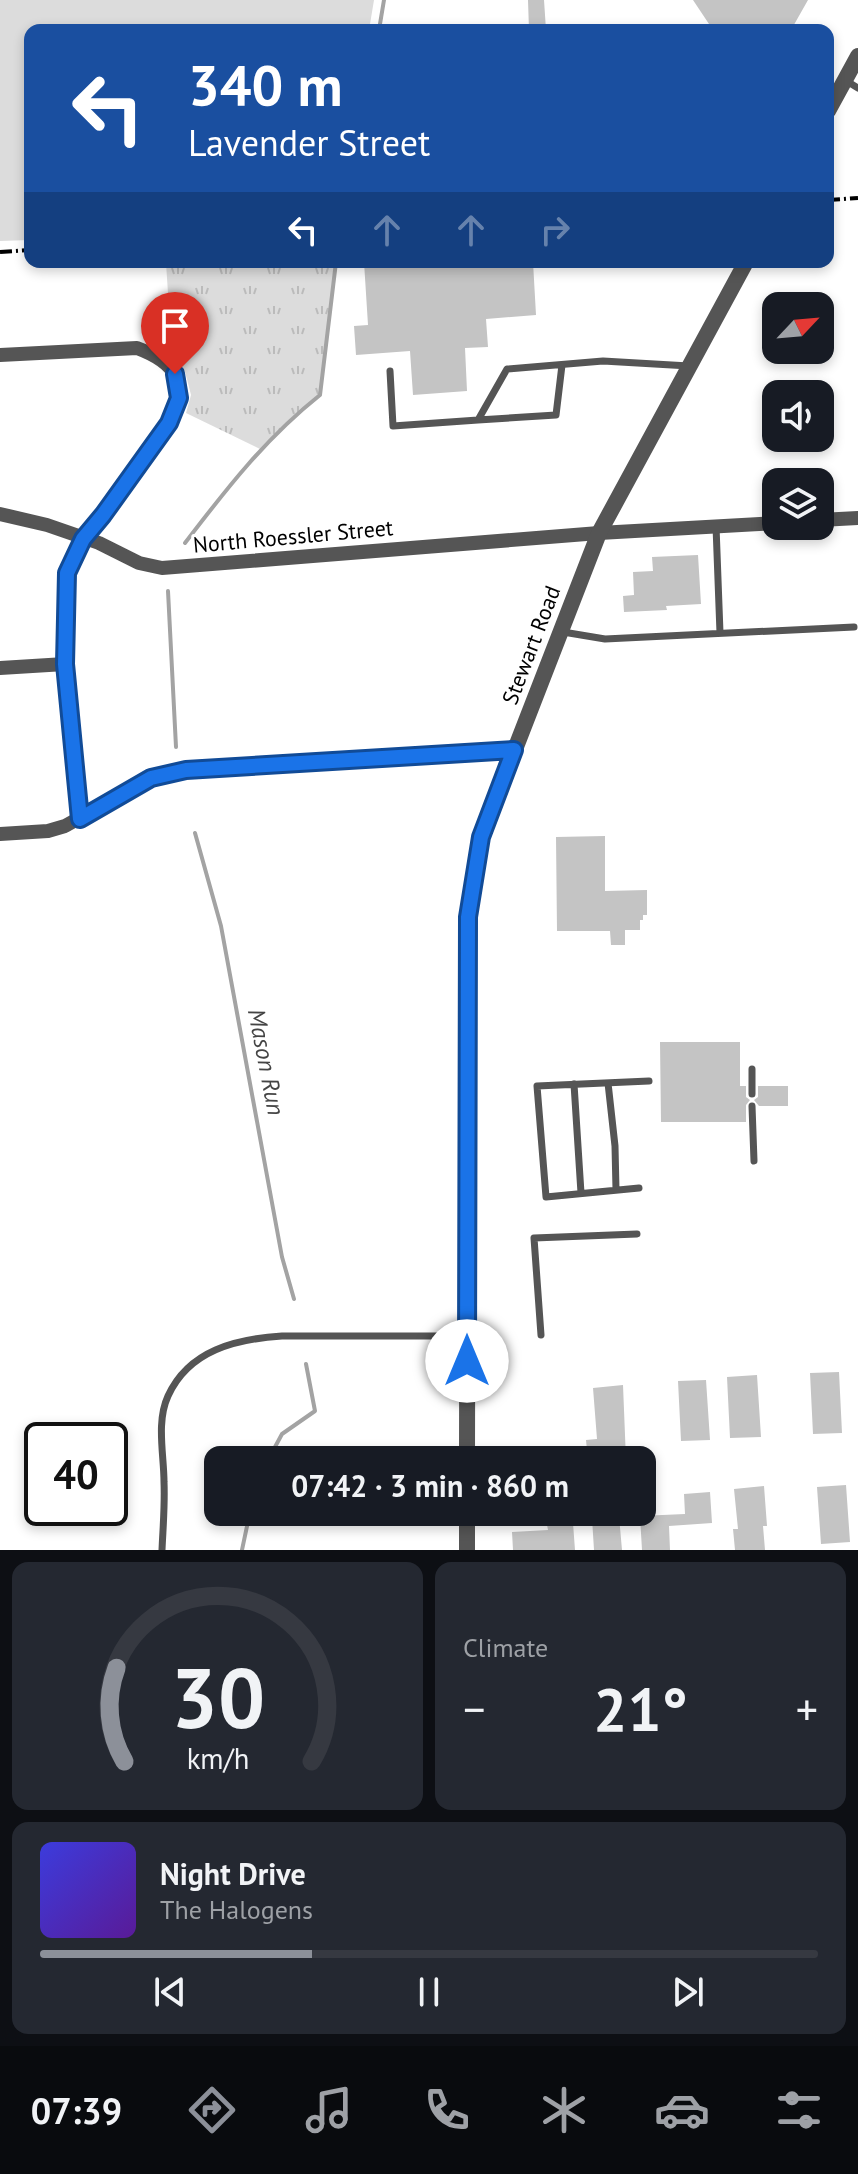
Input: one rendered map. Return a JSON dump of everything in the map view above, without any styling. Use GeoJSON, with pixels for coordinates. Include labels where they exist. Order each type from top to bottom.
{"type":"FeatureCollection","features":[{"type":"Feature","properties":{"kind":"street"},"geometry":{"type":"LineString","coordinates":[[834,104],[852,84],[858,56]]}},
{"type":"Feature","properties":{"kind":"street","name":"Stewart Road"},"geometry":{"type":"LineString","coordinates":[[467,1446],[468,917],[481,837],[599,533],[743,268]]}},
{"type":"Feature","properties":{"kind":"street"},"geometry":{"type":"LineString","coordinates":[[0,355],[137,348],[155,354],[175,374],[179,398],[169,423],[83,539],[67,573],[65,664],[80,819]]}},
{"type":"Feature","properties":{"kind":"street","name":"North Roessler Street"},"geometry":{"type":"LineString","coordinates":[[0,514],[47,525],[139,563],[162,568],[599,533],[762,524]]}},
{"type":"Feature","properties":{"kind":"street"},"geometry":{"type":"LineString","coordinates":[[834,519],[858,518]]}},
{"type":"Feature","properties":{"kind":"street"},"geometry":{"type":"LineString","coordinates":[[0,668],[65,664]]}},
{"type":"Feature","properties":{"kind":"street"},"geometry":{"type":"LineString","coordinates":[[0,834],[48,831],[80,819],[151,778],[186,770],[514,750]]}},
{"type":"Feature","properties":{"kind":"street"},"geometry":{"type":"LineString","coordinates":[[467,1526],[467,1550]]}},
{"type":"Feature","properties":{"kind":"lane"},"geometry":{"type":"LineString","coordinates":[[478,420],[507,369],[603,361],[689,366]]}},
{"type":"Feature","properties":{"kind":"lane"},"geometry":{"type":"LineString","coordinates":[[390,371],[393,426],[556,415],[562,365]]}},
{"type":"Feature","properties":{"kind":"lane"},"geometry":{"type":"LineString","coordinates":[[716,526],[720,633]]}},
{"type":"Feature","properties":{"kind":"lane"},"geometry":{"type":"LineString","coordinates":[[560,631],[605,639],[854,627]]}},
{"type":"Feature","properties":{"kind":"lane"},"geometry":{"type":"LineString","coordinates":[[752,1069],[752,1094]]}},
{"type":"Feature","properties":{"kind":"lane"},"geometry":{"type":"LineString","coordinates":[[639,1188],[546,1197],[537,1086],[649,1081]]}},
{"type":"Feature","properties":{"kind":"lane"},"geometry":{"type":"LineString","coordinates":[[608,1083],[616,1190]]}},
{"type":"Feature","properties":{"kind":"lane"},"geometry":{"type":"LineString","coordinates":[[574,1084],[581,1193]]}},
{"type":"Feature","properties":{"kind":"lane"},"geometry":{"type":"LineString","coordinates":[[752,1106],[754,1161]]}},
{"type":"Feature","properties":{"kind":"lane"},"geometry":{"type":"LineString","coordinates":[[541,1335],[534,1238],[637,1234]]}},
{"type":"Feature","properties":{"kind":"lane"},"geometry":{"type":"LineString","coordinates":[[162,1550],[165,1480],[162,1422],[167,1397],[180,1377],[210,1350],[254,1338],[282,1336],[467,1336]]}},
{"type":"Feature","properties":{"kind":"green space"},"geometry":{"type":"Polygon","coordinates":[[[0,0],[374,0],[370,24],[24,24],[24,240],[0,241],[0,0]]]}},
{"type":"Feature","properties":{"kind":"green space"},"geometry":{"type":"Polygon","coordinates":[[[166,268],[335,268],[320,395],[292,417],[262,450],[186,413],[191,395],[185,372],[172,353],[166,268]]]}},
{"type":"Feature","properties":{"kind":"building"},"geometry":{"type":"Polygon","coordinates":[[[528,0],[544,0],[546,24],[529,24],[528,0]]]}},
{"type":"Feature","properties":{"kind":"building"},"geometry":{"type":"Polygon","coordinates":[[[693,0],[808,0],[794,24],[709,24],[693,0]]]}},
{"type":"Feature","properties":{"kind":"building"},"geometry":{"type":"Polygon","coordinates":[[[364,268],[533,268],[536,315],[486,319],[488,347],[465,348],[467,391],[413,395],[410,351],[356,355],[354,326],[368,325],[364,268]]]}},
{"type":"Feature","properties":{"kind":"building"},"geometry":{"type":"Polygon","coordinates":[[[698,555],[701,604],[666,606],[667,610],[624,612],[623,596],[634,595],[633,572],[653,571],[652,557],[698,555]]]}},
{"type":"Feature","properties":{"kind":"building"},"geometry":{"type":"Polygon","coordinates":[[[605,836],[605,891],[647,890],[647,915],[640,920],[640,930],[625,930],[625,945],[611,945],[610,931],[557,931],[556,837],[605,836]]]}},
{"type":"Feature","properties":{"kind":"building"},"geometry":{"type":"Polygon","coordinates":[[[660,1042],[740,1042],[740,1086],[746,1086],[746,1097],[750,1100],[746,1105],[746,1122],[661,1122],[660,1042]]]}},
{"type":"Feature","properties":{"kind":"building"},"geometry":{"type":"Polygon","coordinates":[[[758,1086],[788,1086],[788,1106],[759,1106],[754,1100],[758,1097],[758,1086]]]}},
{"type":"Feature","properties":{"kind":"building"},"geometry":{"type":"Polygon","coordinates":[[[839,1372],[842,1433],[813,1434],[810,1373],[839,1372]]]}},
{"type":"Feature","properties":{"kind":"building"},"geometry":{"type":"Polygon","coordinates":[[[757,1375],[761,1437],[730,1438],[727,1377],[757,1375]]]}},
{"type":"Feature","properties":{"kind":"building"},"geometry":{"type":"Polygon","coordinates":[[[706,1380],[710,1440],[681,1441],[678,1381],[706,1380]]]}},
{"type":"Feature","properties":{"kind":"building"},"geometry":{"type":"Polygon","coordinates":[[[623,1385],[625,1446],[587,1446],[586,1440],[597,1439],[593,1388],[623,1385]]]}},
{"type":"Feature","properties":{"kind":"building"},"geometry":{"type":"Polygon","coordinates":[[[846,1485],[850,1542],[821,1544],[817,1487],[846,1485]]]}},
{"type":"Feature","properties":{"kind":"building"},"geometry":{"type":"Polygon","coordinates":[[[764,1486],[765,1550],[735,1550],[733,1529],[738,1529],[734,1489],[764,1486]]]}},
{"type":"Feature","properties":{"kind":"building"},"geometry":{"type":"Polygon","coordinates":[[[710,1492],[712,1523],[669,1526],[670,1550],[642,1550],[641,1526],[656,1526],[656,1515],[685,1514],[684,1494],[710,1492]]]}},
{"type":"Feature","properties":{"kind":"building"},"geometry":{"type":"Polygon","coordinates":[[[547,1526],[573,1526],[575,1550],[513,1550],[512,1532],[548,1530],[547,1526]]]}},
{"type":"Feature","properties":{"kind":"building"},"geometry":{"type":"Polygon","coordinates":[[[592,1526],[620,1526],[622,1550],[594,1550],[592,1526]]]}},
{"type":"Feature","properties":{"kind":"waterway","name":"Mason Run"},"geometry":{"type":"LineString","coordinates":[[380,24],[384,0]]}},
{"type":"Feature","properties":{"kind":"waterway","name":"Mason Run"},"geometry":{"type":"LineString","coordinates":[[185,543],[265,446],[320,395],[335,268]]}},
{"type":"Feature","properties":{"kind":"waterway","name":"Mason Run"},"geometry":{"type":"LineString","coordinates":[[168,591],[176,747]]}},
{"type":"Feature","properties":{"kind":"waterway","name":"Mason Run"},"geometry":{"type":"LineString","coordinates":[[195,833],[221,926],[282,1257],[294,1299]]}},
{"type":"Feature","properties":{"kind":"waterway","name":"Mason Run"},"geometry":{"type":"LineString","coordinates":[[276,1446],[282,1434],[315,1411],[306,1364]]}},
{"type":"Feature","properties":{"kind":"waterway","name":"Mason Run"},"geometry":{"type":"LineString","coordinates":[[242,1550],[247,1526]]}},
{"type":"Feature","properties":{"kind":"railway"},"geometry":{"type":"LineString","coordinates":[[834,200],[858,198]]}},
{"type":"Feature","properties":{"kind":"railway"},"geometry":{"type":"LineString","coordinates":[[0,252],[24,250]]}},
{"type":"Feature","properties":{"kind":"route"},"geometry":{"type":"LineString","coordinates":[[175,374],[179,385],[177,409],[83,539],[67,573],[65,664],[80,819],[151,778],[186,770],[514,750],[481,837],[468,917],[467,1361]]}}]}
